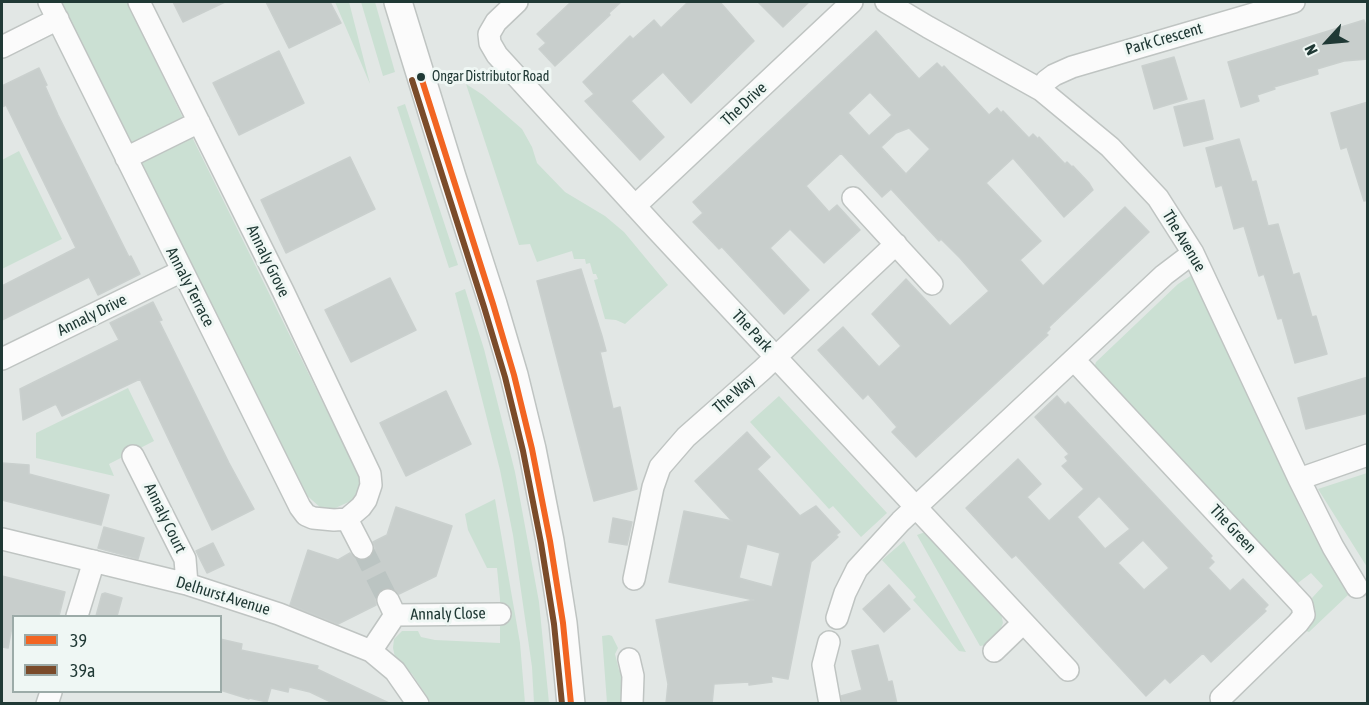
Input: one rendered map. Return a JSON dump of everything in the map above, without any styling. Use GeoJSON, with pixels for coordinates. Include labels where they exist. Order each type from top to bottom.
{"type":"FeatureCollection","features":[{"type":"Feature","properties":{"kind":"street","name":"Annaly Grove"},"geometry":{"type":"LineString","coordinates":[[139,2],[283,291],[370,474],[371,484],[366,500],[347,519]]}},
{"type":"Feature","properties":{"kind":"street"},"geometry":{"type":"LineString","coordinates":[[398,2],[493,304],[519,396],[550,541],[563,623],[571,704]]}},
{"type":"Feature","properties":{"kind":"street","name":"The Park"},"geometry":{"type":"LineString","coordinates":[[517,2],[496,22],[489,34],[490,43],[497,55],[1068,670]]}},
{"type":"Feature","properties":{"kind":"street","name":"The Drive"},"geometry":{"type":"LineString","coordinates":[[635,206],[852,2]]}},
{"type":"Feature","properties":{"kind":"street","name":"The Avenue"},"geometry":{"type":"LineString","coordinates":[[886,2],[1041,90],[1110,147],[1158,198],[1193,253],[1299,479],[1357,587]]}},
{"type":"Feature","properties":{"kind":"street","name":"Park Crescent"},"geometry":{"type":"LineString","coordinates":[[1041,90],[1046,81],[1054,75],[1072,67],[1294,2]]}},
{"type":"Feature","properties":{"kind":"street","name":"Annaly Terrace"},"geometry":{"type":"LineString","coordinates":[[2,47],[54,10],[300,507],[306,515],[314,518],[347,519]]}},
{"type":"Feature","properties":{"kind":"street"},"geometry":{"type":"LineString","coordinates":[[126,158],[199,122]]}},
{"type":"Feature","properties":{"kind":"street"},"geometry":{"type":"LineString","coordinates":[[853,198],[932,284]]}},
{"type":"Feature","properties":{"kind":"street","name":"The Way"},"geometry":{"type":"LineString","coordinates":[[634,579],[653,487],[660,467],[686,437],[896,244]]}},
{"type":"Feature","properties":{"kind":"street"},"geometry":{"type":"LineString","coordinates":[[837,618],[845,593],[857,569],[916,507],[1164,275],[1193,253]]}},
{"type":"Feature","properties":{"kind":"street","name":"Annaly Drive"},"geometry":{"type":"LineString","coordinates":[[2,359],[182,271]]}},
{"type":"Feature","properties":{"kind":"street","name":"The Green"},"geometry":{"type":"LineString","coordinates":[[1074,360],[1302,605],[1304,615],[1298,623],[1221,698]]}},
{"type":"Feature","properties":{"kind":"street"},"geometry":{"type":"LineString","coordinates":[[1299,479],[1368,455]]}},
{"type":"Feature","properties":{"kind":"street","name":"Annaly Court"},"geometry":{"type":"LineString","coordinates":[[134,456],[185,559],[187,584]]}},
{"type":"Feature","properties":{"kind":"street"},"geometry":{"type":"LineString","coordinates":[[347,519],[362,548]]}},
{"type":"Feature","properties":{"kind":"street","name":"Delhurst Avenue"},"geometry":{"type":"LineString","coordinates":[[2,539],[187,584],[279,614],[371,651],[395,671],[418,704]]}},
{"type":"Feature","properties":{"kind":"street"},"geometry":{"type":"LineString","coordinates":[[77,615],[94,561]]}},
{"type":"Feature","properties":{"kind":"street","name":"Annaly Close"},"geometry":{"type":"LineString","coordinates":[[371,651],[392,607],[500,614]]}},
{"type":"Feature","properties":{"kind":"street"},"geometry":{"type":"LineString","coordinates":[[994,651],[1023,623]]}},
{"type":"Feature","properties":{"kind":"street"},"geometry":{"type":"LineString","coordinates":[[829,642],[823,664],[830,704]]}},
{"type":"Feature","properties":{"kind":"street"},"geometry":{"type":"LineString","coordinates":[[629,659],[633,676],[632,704]]}},
{"type":"Feature","properties":{"kind":"green space"},"geometry":{"type":"Polygon","coordinates":[[[59,2],[127,2],[360,478],[360,493],[353,500],[331,510],[321,508],[304,493],[59,2]]]}},
{"type":"Feature","properties":{"kind":"green space"},"geometry":{"type":"Polygon","coordinates":[[[335,2],[349,2],[370,84],[335,2]]]}},
{"type":"Feature","properties":{"kind":"green space"},"geometry":{"type":"Polygon","coordinates":[[[361,2],[375,2],[395,72],[383,76],[361,2]]]}},
{"type":"Feature","properties":{"kind":"green space"},"geometry":{"type":"Polygon","coordinates":[[[466,84],[483,95],[522,129],[532,147],[537,163],[565,192],[605,216],[624,232],[668,285],[625,324],[605,319],[594,280],[598,279],[596,274],[593,274],[590,263],[586,264],[585,259],[574,259],[572,251],[537,262],[530,244],[519,245],[466,84]]]}},
{"type":"Feature","properties":{"kind":"green space"},"geometry":{"type":"Polygon","coordinates":[[[405,104],[458,265],[449,268],[397,107],[405,104]]]}},
{"type":"Feature","properties":{"kind":"green space"},"geometry":{"type":"Polygon","coordinates":[[[19,151],[62,239],[2,269],[2,160],[19,151]]]}},
{"type":"Feature","properties":{"kind":"green space"},"geometry":{"type":"Polygon","coordinates":[[[1195,273],[1252,406],[1307,522],[1348,595],[1309,632],[1306,631],[1312,624],[1314,613],[1312,598],[1323,586],[1311,573],[1298,583],[1289,579],[1094,368],[1096,362],[1178,284],[1195,273]]]}},
{"type":"Feature","properties":{"kind":"green space"},"geometry":{"type":"Polygon","coordinates":[[[465,289],[484,349],[515,472],[539,602],[549,703],[534,703],[532,667],[513,535],[500,470],[455,293],[465,289]]]}},
{"type":"Feature","properties":{"kind":"green space"},"geometry":{"type":"Polygon","coordinates":[[[128,388],[154,441],[109,464],[114,476],[36,458],[36,433],[128,388]]]}},
{"type":"Feature","properties":{"kind":"green space"},"geometry":{"type":"Polygon","coordinates":[[[779,396],[887,513],[861,537],[833,506],[829,509],[750,422],[779,396]]]}},
{"type":"Feature","properties":{"kind":"green space"},"geometry":{"type":"Polygon","coordinates":[[[1368,473],[1367,567],[1318,489],[1368,473]]]}},
{"type":"Feature","properties":{"kind":"green space"},"geometry":{"type":"Polygon","coordinates":[[[495,499],[520,643],[525,703],[431,703],[412,674],[396,662],[394,639],[402,631],[418,631],[421,637],[435,640],[500,643],[497,568],[487,568],[468,530],[465,514],[495,499]]]}},
{"type":"Feature","properties":{"kind":"green space"},"geometry":{"type":"Polygon","coordinates":[[[925,532],[1001,613],[1003,623],[998,634],[986,645],[980,646],[917,535],[925,532]]]}},
{"type":"Feature","properties":{"kind":"green space"},"geometry":{"type":"Polygon","coordinates":[[[904,541],[966,652],[959,651],[913,600],[916,597],[882,560],[904,541]]]}},
{"type":"Feature","properties":{"kind":"green space"},"geometry":{"type":"Polygon","coordinates":[[[602,636],[612,636],[618,648],[615,654],[619,670],[623,672],[625,703],[607,703],[602,636]]]}},
{"type":"Feature","properties":{"kind":"building"},"geometry":{"type":"Polygon","coordinates":[[[173,2],[225,2],[183,22],[173,2]]]}},
{"type":"Feature","properties":{"kind":"building"},"geometry":{"type":"Polygon","coordinates":[[[266,2],[330,2],[341,23],[289,48],[266,2]]]}},
{"type":"Feature","properties":{"kind":"building"},"geometry":{"type":"Polygon","coordinates":[[[571,2],[621,2],[555,66],[539,49],[546,43],[537,34],[571,2]]]}},
{"type":"Feature","properties":{"kind":"building"},"geometry":{"type":"Polygon","coordinates":[[[688,2],[720,2],[754,41],[691,103],[663,72],[631,101],[664,137],[640,160],[585,101],[594,94],[583,82],[630,36],[633,39],[654,20],[661,28],[688,2]]]}},
{"type":"Feature","properties":{"kind":"building"},"geometry":{"type":"Polygon","coordinates":[[[758,2],[809,2],[783,27],[758,2]]]}},
{"type":"Feature","properties":{"kind":"building"},"geometry":{"type":"Polygon","coordinates":[[[1364,20],[1368,32],[1368,59],[1344,61],[1317,69],[1318,74],[1274,87],[1275,89],[1257,95],[1259,101],[1241,107],[1228,62],[1364,20]]]}},
{"type":"Feature","properties":{"kind":"building"},"geometry":{"type":"Polygon","coordinates":[[[876,31],[919,79],[937,63],[942,68],[944,66],[989,115],[997,108],[1001,113],[1003,111],[1029,138],[1033,134],[1038,139],[1039,137],[1065,164],[1067,162],[1073,166],[1089,183],[1093,190],[1064,217],[1013,158],[986,183],[1041,241],[1020,260],[1043,286],[1125,207],[1149,232],[1049,327],[1046,333],[1048,335],[916,457],[892,432],[897,427],[868,394],[863,399],[818,350],[843,327],[879,367],[901,346],[872,314],[906,279],[950,326],[989,291],[960,258],[941,239],[939,241],[891,189],[882,197],[841,153],[806,186],[829,212],[837,205],[860,230],[824,263],[790,229],[770,248],[809,290],[784,314],[722,247],[719,249],[693,222],[703,213],[693,202],[876,31]],[[870,92],[848,113],[869,136],[892,115],[870,92]],[[909,128],[896,133],[881,147],[906,174],[930,149],[909,128]]]}},
{"type":"Feature","properties":{"kind":"building"},"geometry":{"type":"Polygon","coordinates":[[[279,51],[304,103],[239,135],[213,83],[279,51]]]}},
{"type":"Feature","properties":{"kind":"building"},"geometry":{"type":"Polygon","coordinates":[[[1174,57],[1187,99],[1154,109],[1142,66],[1174,57]]]}},
{"type":"Feature","properties":{"kind":"building"},"geometry":{"type":"Polygon","coordinates":[[[39,68],[58,115],[129,257],[131,256],[140,274],[98,295],[89,277],[2,320],[2,286],[76,248],[6,105],[2,107],[2,86],[39,68]]]}},
{"type":"Feature","properties":{"kind":"building"},"geometry":{"type":"Polygon","coordinates":[[[1204,100],[1213,139],[1184,146],[1174,107],[1204,100]]]}},
{"type":"Feature","properties":{"kind":"building"},"geometry":{"type":"Polygon","coordinates":[[[1368,102],[1368,200],[1364,201],[1347,147],[1341,149],[1331,113],[1368,102]]]}},
{"type":"Feature","properties":{"kind":"building"},"geometry":{"type":"Polygon","coordinates":[[[1239,139],[1252,182],[1256,181],[1268,226],[1278,224],[1293,275],[1299,273],[1312,317],[1316,316],[1327,354],[1295,363],[1282,318],[1278,319],[1264,274],[1259,276],[1244,226],[1234,229],[1222,185],[1216,187],[1206,148],[1239,139]]]}},
{"type":"Feature","properties":{"kind":"building"},"geometry":{"type":"Polygon","coordinates":[[[350,157],[375,209],[286,253],[261,200],[350,157]]]}},
{"type":"Feature","properties":{"kind":"building"},"geometry":{"type":"Polygon","coordinates":[[[581,269],[606,351],[600,352],[613,409],[620,407],[637,489],[594,501],[537,281],[581,269]]]}},
{"type":"Feature","properties":{"kind":"building"},"geometry":{"type":"Polygon","coordinates":[[[390,278],[416,330],[351,362],[325,310],[390,278]]]}},
{"type":"Feature","properties":{"kind":"building"},"geometry":{"type":"Polygon","coordinates":[[[153,302],[162,320],[159,321],[254,509],[212,530],[140,379],[62,416],[56,404],[23,420],[20,389],[119,340],[110,323],[153,302]]]}},
{"type":"Feature","properties":{"kind":"building"},"geometry":{"type":"Polygon","coordinates":[[[1368,377],[1368,413],[1306,429],[1298,398],[1368,377]]]}},
{"type":"Feature","properties":{"kind":"building"},"geometry":{"type":"Polygon","coordinates":[[[446,391],[471,444],[406,476],[380,423],[446,391]]]}},
{"type":"Feature","properties":{"kind":"building"},"geometry":{"type":"Polygon","coordinates":[[[1057,396],[1065,405],[1068,402],[1212,556],[1210,558],[1214,562],[1208,568],[1230,591],[1243,579],[1268,605],[1264,609],[1266,611],[1211,662],[1203,653],[1170,683],[1165,678],[1146,696],[1016,555],[1012,558],[966,508],[1018,459],[1041,484],[1027,497],[1049,521],[1084,489],[1062,466],[1068,461],[1065,457],[1069,454],[1035,417],[1057,396]],[[1099,496],[1077,517],[1105,549],[1130,529],[1099,496]],[[1143,540],[1118,563],[1144,590],[1169,568],[1143,540]]]}},
{"type":"Feature","properties":{"kind":"building"},"geometry":{"type":"Polygon","coordinates":[[[747,432],[770,457],[757,469],[800,516],[816,506],[840,532],[836,535],[838,537],[811,562],[788,679],[771,676],[772,682],[749,685],[749,682],[714,684],[712,704],[668,704],[666,703],[668,684],[656,620],[754,600],[669,582],[684,511],[732,521],[695,481],[747,432]],[[747,544],[739,578],[772,587],[780,553],[747,544]]]}},
{"type":"Feature","properties":{"kind":"building"},"geometry":{"type":"Polygon","coordinates":[[[2,463],[29,465],[29,474],[109,495],[101,525],[2,500],[2,463]]]}},
{"type":"Feature","properties":{"kind":"building"},"geometry":{"type":"Polygon","coordinates":[[[396,507],[452,526],[436,576],[399,594],[390,587],[382,589],[375,598],[376,605],[338,624],[290,605],[308,550],[338,560],[350,553],[356,559],[367,560],[375,548],[373,542],[387,535],[396,507]]]}},
{"type":"Feature","properties":{"kind":"building"},"geometry":{"type":"Polygon","coordinates":[[[613,518],[632,522],[627,545],[609,542],[613,518]]]}},
{"type":"Feature","properties":{"kind":"building"},"geometry":{"type":"Polygon","coordinates":[[[104,527],[144,538],[138,559],[98,548],[104,527]]]}},
{"type":"Feature","properties":{"kind":"building"},"geometry":{"type":"Polygon","coordinates":[[[213,543],[224,565],[207,573],[196,551],[213,543]]]}},
{"type":"Feature","properties":{"kind":"building"},"geometry":{"type":"Polygon","coordinates":[[[2,576],[65,592],[59,615],[12,615],[8,648],[2,647],[2,576]]]}},
{"type":"Feature","properties":{"kind":"building"},"geometry":{"type":"Polygon","coordinates":[[[889,585],[910,609],[884,632],[863,609],[889,585]]]}},
{"type":"Feature","properties":{"kind":"building"},"geometry":{"type":"Polygon","coordinates":[[[102,594],[122,598],[117,615],[96,615],[102,594]]]}},
{"type":"Feature","properties":{"kind":"building"},"geometry":{"type":"Polygon","coordinates":[[[222,639],[242,644],[241,650],[318,666],[317,669],[391,704],[335,704],[310,692],[289,687],[288,692],[271,688],[267,702],[222,691],[222,639]]]}},
{"type":"Feature","properties":{"kind":"building"},"geometry":{"type":"Polygon","coordinates":[[[878,645],[888,682],[892,681],[897,704],[842,704],[841,696],[862,690],[852,651],[878,645]]]}},
{"type":"Feature","properties":{"kind":"tunnel"},"geometry":{"type":"LineString","coordinates":[[362,548],[388,600]]}},
{"type":"Feature","properties":{"kind":"transit line","name":"39"},"geometry":{"type":"LineString","coordinates":[[421,77],[493,304],[514,375],[532,449],[563,623],[571,704]]}},
{"type":"Feature","properties":{"kind":"transit line","name":"39a"},"geometry":{"type":"LineString","coordinates":[[412,80],[505,377],[523,451],[554,624],[562,704]]}},
{"type":"Feature","properties":{"kind":"place","name":"Ongar Distributor Road"},"geometry":{"type":"Point","coordinates":[421,77]}}]}
